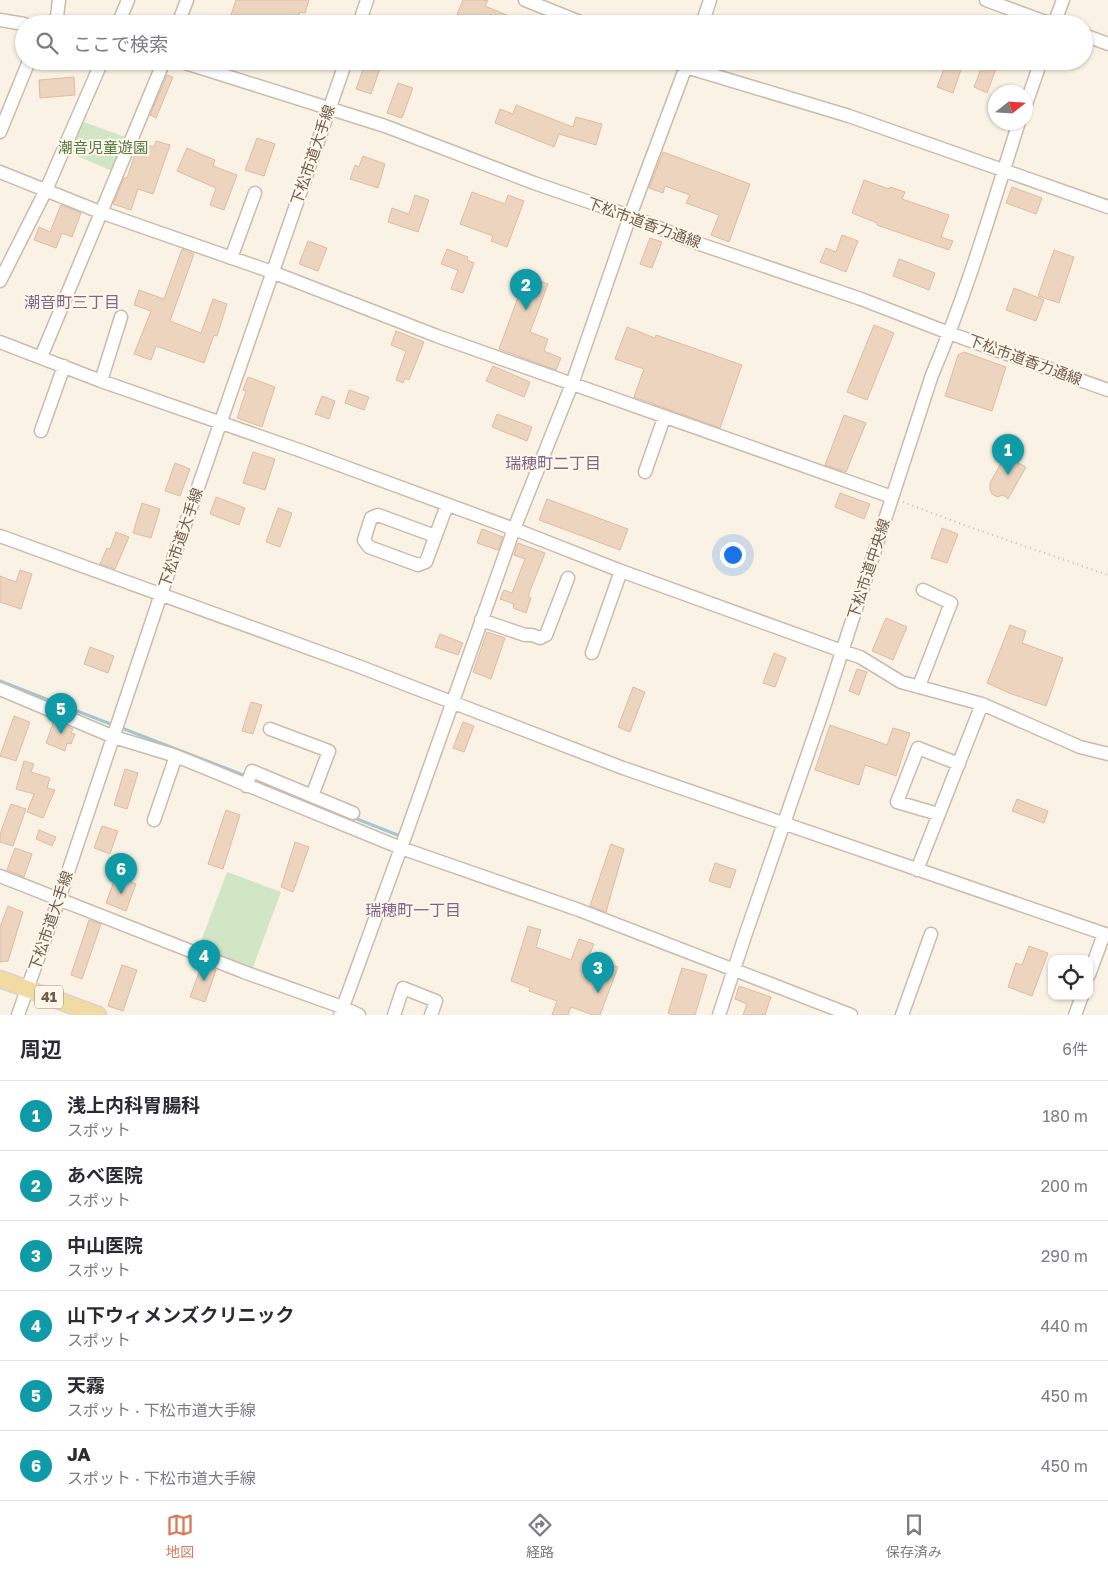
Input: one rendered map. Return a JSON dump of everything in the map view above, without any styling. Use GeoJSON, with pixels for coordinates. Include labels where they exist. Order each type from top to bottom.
{"type":"FeatureCollection","features":[{"type":"Feature","properties":{"kind":"main road","name":"41"},"geometry":{"type":"LineString","coordinates":[[0,979],[98,1015]]}},
{"type":"Feature","properties":{"kind":"street"},"geometry":{"type":"LineString","coordinates":[[57,15],[58,0]]}},
{"type":"Feature","properties":{"kind":"street"},"geometry":{"type":"LineString","coordinates":[[122,15],[128,0]]}},
{"type":"Feature","properties":{"kind":"street"},"geometry":{"type":"LineString","coordinates":[[181,15],[187,0]]}},
{"type":"Feature","properties":{"kind":"street"},"geometry":{"type":"LineString","coordinates":[[362,15],[367,0]]}},
{"type":"Feature","properties":{"kind":"street"},"geometry":{"type":"LineString","coordinates":[[525,0],[562,15]]}},
{"type":"Feature","properties":{"kind":"street"},"geometry":{"type":"LineString","coordinates":[[705,15],[710,0]]}},
{"type":"Feature","properties":{"kind":"street"},"geometry":{"type":"LineString","coordinates":[[986,0],[1027,15]]}},
{"type":"Feature","properties":{"kind":"street"},"geometry":{"type":"LineString","coordinates":[[1056,15],[1063,0]]}},
{"type":"Feature","properties":{"kind":"street"},"geometry":{"type":"LineString","coordinates":[[0,20],[15,22]]}},
{"type":"Feature","properties":{"kind":"street"},"geometry":{"type":"LineString","coordinates":[[1093,38],[1108,44]]}},
{"type":"Feature","properties":{"kind":"street"},"geometry":{"type":"LineString","coordinates":[[0,132],[25,70]]}},
{"type":"Feature","properties":{"kind":"street"},"geometry":{"type":"LineString","coordinates":[[0,282],[46,190],[98,70]]}},
{"type":"Feature","properties":{"kind":"street"},"geometry":{"type":"LineString","coordinates":[[41,357],[160,70]]}},
{"type":"Feature","properties":{"kind":"street","name":"下松市道香力通線"},"geometry":{"type":"LineString","coordinates":[[207,70],[385,126],[690,240],[861,299],[1108,390]]}},
{"type":"Feature","properties":{"kind":"street","name":"下松市道大手線"},"geometry":{"type":"LineString","coordinates":[[18,1015],[59,899],[161,594],[343,70]]}},
{"type":"Feature","properties":{"kind":"street"},"geometry":{"type":"LineString","coordinates":[[341,1011],[514,529],[572,384],[630,216],[685,70]]}},
{"type":"Feature","properties":{"kind":"street"},"geometry":{"type":"LineString","coordinates":[[706,70],[849,116],[1108,207]]}},
{"type":"Feature","properties":{"kind":"street"},"geometry":{"type":"LineString","coordinates":[[1033,85],[1038,70]]}},
{"type":"Feature","properties":{"kind":"street","name":"下松市道中央線"},"geometry":{"type":"LineString","coordinates":[[719,1015],[824,710],[932,375],[949,333],[1016,130]]}},
{"type":"Feature","properties":{"kind":"street"},"geometry":{"type":"LineString","coordinates":[[0,172],[100,212],[272,272],[437,336],[664,418],[892,497]]}},
{"type":"Feature","properties":{"kind":"street"},"geometry":{"type":"LineString","coordinates":[[231,258],[255,193]]}},
{"type":"Feature","properties":{"kind":"street"},"geometry":{"type":"LineString","coordinates":[[101,380],[121,317]]}},
{"type":"Feature","properties":{"kind":"street"},"geometry":{"type":"LineString","coordinates":[[0,342],[860,657],[900,682],[982,704],[1080,747],[1108,754]]}},
{"type":"Feature","properties":{"kind":"street"},"geometry":{"type":"LineString","coordinates":[[41,431],[64,366]]}},
{"type":"Feature","properties":{"kind":"street"},"geometry":{"type":"LineString","coordinates":[[645,472],[664,418]]}},
{"type":"Feature","properties":{"kind":"street"},"geometry":{"type":"LineString","coordinates":[[435,536],[378,516],[371,518],[364,540],[369,547],[418,565],[426,562],[447,505]]}},
{"type":"Feature","properties":{"kind":"street"},"geometry":{"type":"LineString","coordinates":[[0,536],[453,702],[623,768],[1106,934],[1093,966]]}},
{"type":"Feature","properties":{"kind":"street"},"geometry":{"type":"LineString","coordinates":[[592,653],[621,571]]}},
{"type":"Feature","properties":{"kind":"street"},"geometry":{"type":"LineString","coordinates":[[481,620],[525,635],[540,638],[546,635],[568,578]]}},
{"type":"Feature","properties":{"kind":"street"},"geometry":{"type":"LineString","coordinates":[[919,686],[951,603],[923,590]]}},
{"type":"Feature","properties":{"kind":"street"},"geometry":{"type":"LineString","coordinates":[[0,689],[114,737],[176,756],[401,848],[579,910],[851,1015]]}},
{"type":"Feature","properties":{"kind":"street"},"geometry":{"type":"LineString","coordinates":[[917,870],[982,704]]}},
{"type":"Feature","properties":{"kind":"street"},"geometry":{"type":"LineString","coordinates":[[270,729],[330,751],[312,796]]}},
{"type":"Feature","properties":{"kind":"street"},"geometry":{"type":"LineString","coordinates":[[938,814],[897,802],[918,748],[959,764]]}},
{"type":"Feature","properties":{"kind":"street"},"geometry":{"type":"LineString","coordinates":[[154,820],[176,756]]}},
{"type":"Feature","properties":{"kind":"street"},"geometry":{"type":"LineString","coordinates":[[246,786],[252,771],[353,813]]}},
{"type":"Feature","properties":{"kind":"street"},"geometry":{"type":"LineString","coordinates":[[0,876],[341,1011],[359,1015]]}},
{"type":"Feature","properties":{"kind":"street"},"geometry":{"type":"LineString","coordinates":[[902,1015],[931,934]]}},
{"type":"Feature","properties":{"kind":"street"},"geometry":{"type":"LineString","coordinates":[[394,1015],[403,988],[436,1001],[431,1015]]}},
{"type":"Feature","properties":{"kind":"street"},"geometry":{"type":"LineString","coordinates":[[1075,1015],[1081,1000]]}},
{"type":"Feature","properties":{"kind":"path"},"geometry":{"type":"LineString","coordinates":[[892,497],[964,526],[1108,575]]}},
{"type":"Feature","properties":{"kind":"green space","name":"潮音児童遊園"},"geometry":{"type":"Polygon","coordinates":[[[81,121],[128,138],[112,171],[66,151],[81,121]]]}},
{"type":"Feature","properties":{"kind":"green space"},"geometry":{"type":"Polygon","coordinates":[[[227,872],[281,892],[252,970],[198,949],[227,872]]]}},
{"type":"Feature","properties":{"kind":"building"},"geometry":{"type":"Polygon","coordinates":[[[236,0],[309,0],[305,13],[300,12],[299,15],[231,15],[236,0]]]}},
{"type":"Feature","properties":{"kind":"building"},"geometry":{"type":"Polygon","coordinates":[[[463,0],[488,0],[485,6],[506,15],[457,15],[463,0]]]}},
{"type":"Feature","properties":{"kind":"building"},"geometry":{"type":"Polygon","coordinates":[[[363,70],[380,70],[371,94],[356,89],[363,70]]]}},
{"type":"Feature","properties":{"kind":"building"},"geometry":{"type":"Polygon","coordinates":[[[944,70],[961,70],[953,93],[937,87],[944,70]]]}},
{"type":"Feature","properties":{"kind":"building"},"geometry":{"type":"Polygon","coordinates":[[[981,70],[996,70],[990,85],[988,85],[987,93],[974,87],[981,70]]]}},
{"type":"Feature","properties":{"kind":"building"},"geometry":{"type":"Polygon","coordinates":[[[167,75],[173,77],[156,118],[150,115],[167,75]]]}},
{"type":"Feature","properties":{"kind":"building"},"geometry":{"type":"Polygon","coordinates":[[[74,77],[75,95],[40,98],[39,80],[74,77]]]}},
{"type":"Feature","properties":{"kind":"building"},"geometry":{"type":"Polygon","coordinates":[[[398,83],[413,88],[402,118],[387,113],[398,83]]]}},
{"type":"Feature","properties":{"kind":"building"},"geometry":{"type":"Polygon","coordinates":[[[516,105],[573,127],[576,117],[602,124],[596,145],[559,134],[554,147],[495,123],[500,109],[513,114],[516,105]]]}},
{"type":"Feature","properties":{"kind":"building"},"geometry":{"type":"Polygon","coordinates":[[[257,138],[275,144],[264,176],[245,170],[257,138]]]}},
{"type":"Feature","properties":{"kind":"building"},"geometry":{"type":"Polygon","coordinates":[[[156,141],[170,145],[153,194],[138,189],[131,210],[113,204],[124,178],[127,178],[139,142],[154,147],[156,141]]]}},
{"type":"Feature","properties":{"kind":"building"},"geometry":{"type":"Polygon","coordinates":[[[187,148],[215,160],[213,166],[237,175],[224,210],[210,205],[216,188],[177,171],[187,148]]]}},
{"type":"Feature","properties":{"kind":"building"},"geometry":{"type":"Polygon","coordinates":[[[663,152],[750,184],[729,242],[711,235],[719,215],[686,203],[690,195],[665,186],[663,193],[649,188],[663,152]]]}},
{"type":"Feature","properties":{"kind":"building"},"geometry":{"type":"Polygon","coordinates":[[[363,156],[385,164],[378,188],[350,179],[355,165],[359,167],[363,156]]]}},
{"type":"Feature","properties":{"kind":"building"},"geometry":{"type":"Polygon","coordinates":[[[864,180],[889,189],[890,187],[905,192],[902,199],[949,215],[941,237],[953,241],[949,250],[877,225],[877,223],[852,213],[864,180]]]}},
{"type":"Feature","properties":{"kind":"building"},"geometry":{"type":"Polygon","coordinates":[[[1012,187],[1042,198],[1036,214],[1006,203],[1012,187]]]}},
{"type":"Feature","properties":{"kind":"building"},"geometry":{"type":"Polygon","coordinates":[[[472,192],[505,204],[508,195],[524,201],[507,247],[491,241],[493,236],[460,224],[472,192]]]}},
{"type":"Feature","properties":{"kind":"building"},"geometry":{"type":"Polygon","coordinates":[[[415,195],[429,200],[418,232],[388,222],[392,208],[409,214],[415,195]]]}},
{"type":"Feature","properties":{"kind":"building"},"geometry":{"type":"Polygon","coordinates":[[[61,205],[81,213],[72,237],[62,233],[56,248],[34,240],[39,227],[50,232],[61,205]]]}},
{"type":"Feature","properties":{"kind":"building"},"geometry":{"type":"Polygon","coordinates":[[[842,235],[858,241],[846,272],[820,262],[826,248],[836,252],[842,235]]]}},
{"type":"Feature","properties":{"kind":"building"},"geometry":{"type":"Polygon","coordinates":[[[650,238],[662,242],[652,268],[640,264],[650,238]]]}},
{"type":"Feature","properties":{"kind":"building"},"geometry":{"type":"Polygon","coordinates":[[[308,241],[327,248],[318,271],[299,264],[308,241]]]}},
{"type":"Feature","properties":{"kind":"building"},"geometry":{"type":"Polygon","coordinates":[[[182,249],[194,254],[170,321],[201,333],[213,299],[227,304],[217,336],[214,335],[204,363],[156,346],[151,360],[134,354],[151,311],[134,305],[139,290],[164,299],[182,249]]]}},
{"type":"Feature","properties":{"kind":"building"},"geometry":{"type":"Polygon","coordinates":[[[447,249],[468,257],[467,260],[474,263],[463,293],[451,289],[458,270],[441,264],[447,249]]]}},
{"type":"Feature","properties":{"kind":"building"},"geometry":{"type":"Polygon","coordinates":[[[1054,250],[1074,257],[1059,303],[1038,296],[1054,250]]]}},
{"type":"Feature","properties":{"kind":"building"},"geometry":{"type":"Polygon","coordinates":[[[899,259],[935,273],[929,290],[893,276],[899,259]]]}},
{"type":"Feature","properties":{"kind":"building"},"geometry":{"type":"Polygon","coordinates":[[[526,276],[548,284],[530,332],[548,339],[544,351],[561,358],[556,370],[499,349],[526,276]]]}},
{"type":"Feature","properties":{"kind":"building"},"geometry":{"type":"Polygon","coordinates":[[[1014,288],[1044,300],[1036,321],[1006,310],[1014,288]]]}},
{"type":"Feature","properties":{"kind":"building"},"geometry":{"type":"Polygon","coordinates":[[[874,325],[894,333],[867,400],[847,392],[874,325]]]}},
{"type":"Feature","properties":{"kind":"building"},"geometry":{"type":"Polygon","coordinates":[[[627,327],[655,338],[656,335],[742,365],[720,428],[634,397],[644,369],[615,359],[627,327]]]}},
{"type":"Feature","properties":{"kind":"building"},"geometry":{"type":"Polygon","coordinates":[[[396,331],[424,342],[409,380],[405,378],[403,383],[396,380],[406,351],[391,345],[396,331]]]}},
{"type":"Feature","properties":{"kind":"building"},"geometry":{"type":"Polygon","coordinates":[[[964,352],[1006,367],[992,411],[945,396],[958,355],[964,352]]]}},
{"type":"Feature","properties":{"kind":"building"},"geometry":{"type":"Polygon","coordinates":[[[493,366],[530,382],[524,397],[486,381],[493,366]]]}},
{"type":"Feature","properties":{"kind":"building"},"geometry":{"type":"Polygon","coordinates":[[[248,377],[275,387],[262,427],[237,418],[246,391],[243,390],[248,377]]]}},
{"type":"Feature","properties":{"kind":"building"},"geometry":{"type":"Polygon","coordinates":[[[349,390],[369,397],[364,410],[345,403],[349,390]]]}},
{"type":"Feature","properties":{"kind":"building"},"geometry":{"type":"Polygon","coordinates":[[[322,396],[335,401],[329,419],[315,414],[322,396]]]}},
{"type":"Feature","properties":{"kind":"building"},"geometry":{"type":"Polygon","coordinates":[[[497,414],[532,427],[527,441],[492,427],[497,414]]]}},
{"type":"Feature","properties":{"kind":"building"},"geometry":{"type":"Polygon","coordinates":[[[844,415],[866,423],[846,472],[825,465],[844,415]]]}},
{"type":"Feature","properties":{"kind":"building"},"geometry":{"type":"Polygon","coordinates":[[[253,452],[275,459],[265,490],[243,483],[253,452]]]}},
{"type":"Feature","properties":{"kind":"building"},"geometry":{"type":"Polygon","coordinates":[[[1005,456],[1026,467],[1008,499],[1003,495],[997,497],[992,494],[990,489],[990,483],[1005,456]]]}},
{"type":"Feature","properties":{"kind":"building"},"geometry":{"type":"Polygon","coordinates":[[[175,463],[190,469],[180,496],[165,491],[175,463]]]}},
{"type":"Feature","properties":{"kind":"building"},"geometry":{"type":"Polygon","coordinates":[[[840,493],[870,504],[864,519],[835,507],[840,493]]]}},
{"type":"Feature","properties":{"kind":"building"},"geometry":{"type":"Polygon","coordinates":[[[216,497],[245,508],[239,525],[210,514],[216,497]]]}},
{"type":"Feature","properties":{"kind":"building"},"geometry":{"type":"Polygon","coordinates":[[[547,499],[628,529],[620,550],[539,520],[547,499]]]}},
{"type":"Feature","properties":{"kind":"building"},"geometry":{"type":"Polygon","coordinates":[[[142,503],[160,509],[151,538],[133,533],[142,503]]]}},
{"type":"Feature","properties":{"kind":"building"},"geometry":{"type":"Polygon","coordinates":[[[278,508],[292,513],[280,547],[266,542],[278,508]]]}},
{"type":"Feature","properties":{"kind":"building"},"geometry":{"type":"Polygon","coordinates":[[[942,528],[958,534],[947,563],[931,558],[942,528]]]}},
{"type":"Feature","properties":{"kind":"building"},"geometry":{"type":"Polygon","coordinates":[[[482,529],[503,537],[498,550],[477,543],[482,529]]]}},
{"type":"Feature","properties":{"kind":"building"},"geometry":{"type":"Polygon","coordinates":[[[116,532],[129,537],[115,569],[100,564],[107,548],[110,549],[116,532]]]}},
{"type":"Feature","properties":{"kind":"building"},"geometry":{"type":"Polygon","coordinates":[[[518,543],[545,553],[528,596],[531,598],[526,613],[513,608],[514,604],[500,599],[504,590],[512,593],[525,559],[514,555],[518,543]]]}},
{"type":"Feature","properties":{"kind":"building"},"geometry":{"type":"Polygon","coordinates":[[[20,570],[32,574],[21,609],[0,602],[0,576],[16,582],[20,570]]]}},
{"type":"Feature","properties":{"kind":"building"},"geometry":{"type":"Polygon","coordinates":[[[886,618],[907,627],[893,660],[872,651],[886,618]]]}},
{"type":"Feature","properties":{"kind":"building"},"geometry":{"type":"Polygon","coordinates":[[[1010,625],[1026,631],[1022,643],[1063,658],[1046,706],[987,683],[1010,625]]]}},
{"type":"Feature","properties":{"kind":"building"},"geometry":{"type":"Polygon","coordinates":[[[487,632],[505,638],[491,679],[473,672],[487,632]]]}},
{"type":"Feature","properties":{"kind":"building"},"geometry":{"type":"Polygon","coordinates":[[[440,634],[463,643],[458,655],[435,647],[440,634]]]}},
{"type":"Feature","properties":{"kind":"building"},"geometry":{"type":"Polygon","coordinates":[[[90,647],[114,656],[108,673],[84,664],[90,647]]]}},
{"type":"Feature","properties":{"kind":"building"},"geometry":{"type":"Polygon","coordinates":[[[774,653],[786,658],[775,687],[763,683],[774,653]]]}},
{"type":"Feature","properties":{"kind":"building"},"geometry":{"type":"Polygon","coordinates":[[[857,669],[867,672],[859,695],[849,691],[857,669]]]}},
{"type":"Feature","properties":{"kind":"building"},"geometry":{"type":"Polygon","coordinates":[[[633,687],[645,692],[630,732],[618,727],[633,687]]]}},
{"type":"Feature","properties":{"kind":"building"},"geometry":{"type":"Polygon","coordinates":[[[251,702],[262,705],[253,734],[242,731],[251,702]]]}},
{"type":"Feature","properties":{"kind":"building"},"geometry":{"type":"Polygon","coordinates":[[[14,716],[30,722],[16,761],[0,756],[14,716]]]}},
{"type":"Feature","properties":{"kind":"building"},"geometry":{"type":"Polygon","coordinates":[[[54,721],[73,729],[71,733],[75,734],[71,744],[67,743],[65,751],[46,743],[54,721]]]}},
{"type":"Feature","properties":{"kind":"building"},"geometry":{"type":"Polygon","coordinates":[[[463,722],[474,726],[464,752],[453,748],[463,722]]]}},
{"type":"Feature","properties":{"kind":"building"},"geometry":{"type":"Polygon","coordinates":[[[830,725],[887,745],[893,728],[910,733],[896,776],[865,765],[859,785],[815,770],[830,725]]]}},
{"type":"Feature","properties":{"kind":"building"},"geometry":{"type":"Polygon","coordinates":[[[24,761],[34,764],[31,772],[50,778],[47,788],[55,790],[43,818],[27,812],[34,794],[16,789],[24,761]]]}},
{"type":"Feature","properties":{"kind":"building"},"geometry":{"type":"Polygon","coordinates":[[[125,769],[138,773],[127,809],[114,805],[125,769]]]}},
{"type":"Feature","properties":{"kind":"building"},"geometry":{"type":"Polygon","coordinates":[[[1017,799],[1048,811],[1044,823],[1012,811],[1017,799]]]}},
{"type":"Feature","properties":{"kind":"building"},"geometry":{"type":"Polygon","coordinates":[[[11,804],[26,809],[13,846],[0,842],[0,834],[11,804]]]}},
{"type":"Feature","properties":{"kind":"building"},"geometry":{"type":"Polygon","coordinates":[[[226,810],[240,815],[223,869],[208,864],[226,810]]]}},
{"type":"Feature","properties":{"kind":"building"},"geometry":{"type":"Polygon","coordinates":[[[102,826],[118,831],[110,854],[94,848],[102,826]]]}},
{"type":"Feature","properties":{"kind":"building"},"geometry":{"type":"Polygon","coordinates":[[[39,830],[56,837],[52,846],[36,839],[39,830]]]}},
{"type":"Feature","properties":{"kind":"building"},"geometry":{"type":"Polygon","coordinates":[[[295,842],[309,847],[293,892],[281,887],[295,842]]]}},
{"type":"Feature","properties":{"kind":"building"},"geometry":{"type":"Polygon","coordinates":[[[611,844],[624,849],[606,912],[590,906],[611,844]]]}},
{"type":"Feature","properties":{"kind":"building"},"geometry":{"type":"Polygon","coordinates":[[[15,848],[32,854],[24,877],[7,870],[15,848]]]}},
{"type":"Feature","properties":{"kind":"building"},"geometry":{"type":"Polygon","coordinates":[[[715,863],[736,870],[730,888],[709,881],[715,863]]]}},
{"type":"Feature","properties":{"kind":"building"},"geometry":{"type":"Polygon","coordinates":[[[116,876],[136,884],[126,911],[106,903],[116,876]]]}},
{"type":"Feature","properties":{"kind":"building"},"geometry":{"type":"Polygon","coordinates":[[[8,906],[23,912],[8,961],[0,962],[0,927],[8,906]]]}},
{"type":"Feature","properties":{"kind":"building"},"geometry":{"type":"Polygon","coordinates":[[[89,920],[101,924],[82,979],[71,975],[89,920]]]}},
{"type":"Feature","properties":{"kind":"building"},"geometry":{"type":"Polygon","coordinates":[[[528,926],[541,930],[536,947],[571,960],[579,939],[594,944],[589,956],[618,967],[600,1015],[593,1015],[571,1007],[568,1015],[552,1015],[557,1001],[529,991],[530,988],[511,981],[528,926]]]}},
{"type":"Feature","properties":{"kind":"building"},"geometry":{"type":"Polygon","coordinates":[[[1029,946],[1048,953],[1032,996],[1008,987],[1016,963],[1022,965],[1029,946]]]}},
{"type":"Feature","properties":{"kind":"building"},"geometry":{"type":"Polygon","coordinates":[[[202,964],[216,970],[205,1002],[190,997],[202,964]]]}},
{"type":"Feature","properties":{"kind":"building"},"geometry":{"type":"Polygon","coordinates":[[[122,965],[137,970],[123,1011],[108,1006],[122,965]]]}},
{"type":"Feature","properties":{"kind":"building"},"geometry":{"type":"Polygon","coordinates":[[[682,968],[707,975],[695,1015],[673,1015],[668,1013],[682,968]]]}},
{"type":"Feature","properties":{"kind":"building"},"geometry":{"type":"Polygon","coordinates":[[[739,986],[771,997],[765,1015],[743,1015],[747,1004],[735,999],[739,986]]]}},
{"type":"Feature","properties":{"kind":"waterway"},"geometry":{"type":"LineString","coordinates":[[0,681],[113,725]]}},
{"type":"Feature","properties":{"kind":"waterway"},"geometry":{"type":"LineString","coordinates":[[119,727],[246,776]]}},
{"type":"Feature","properties":{"kind":"waterway"},"geometry":{"type":"LineString","coordinates":[[251,779],[288,793]]}},
{"type":"Feature","properties":{"kind":"waterway"},"geometry":{"type":"LineString","coordinates":[[352,817],[400,836]]}},
{"type":"Feature","properties":{"kind":"place","name":"あべ医院"},"geometry":{"type":"Point","coordinates":[526,310]}},
{"type":"Feature","properties":{"kind":"place","name":"浅上内科胃腸科"},"geometry":{"type":"Point","coordinates":[1008,475]}},
{"type":"Feature","properties":{"kind":"place","name":"天霧"},"geometry":{"type":"Point","coordinates":[61,734]}},
{"type":"Feature","properties":{"kind":"place","name":"JA"},"geometry":{"type":"Point","coordinates":[121,894]}},
{"type":"Feature","properties":{"kind":"place","name":"山下ウィメンズクリニック"},"geometry":{"type":"Point","coordinates":[204,981]}},
{"type":"Feature","properties":{"kind":"place","name":"中山医院"},"geometry":{"type":"Point","coordinates":[598,993]}},
{"type":"Feature","properties":{"kind":"district","name":"潮音町三丁目"},"geometry":{"type":"Point","coordinates":[72,302]}},
{"type":"Feature","properties":{"kind":"district","name":"瑞穂町二丁目"},"geometry":{"type":"Point","coordinates":[553,463]}},
{"type":"Feature","properties":{"kind":"district","name":"瑞穂町一丁目"},"geometry":{"type":"Point","coordinates":[413,910]}}]}
